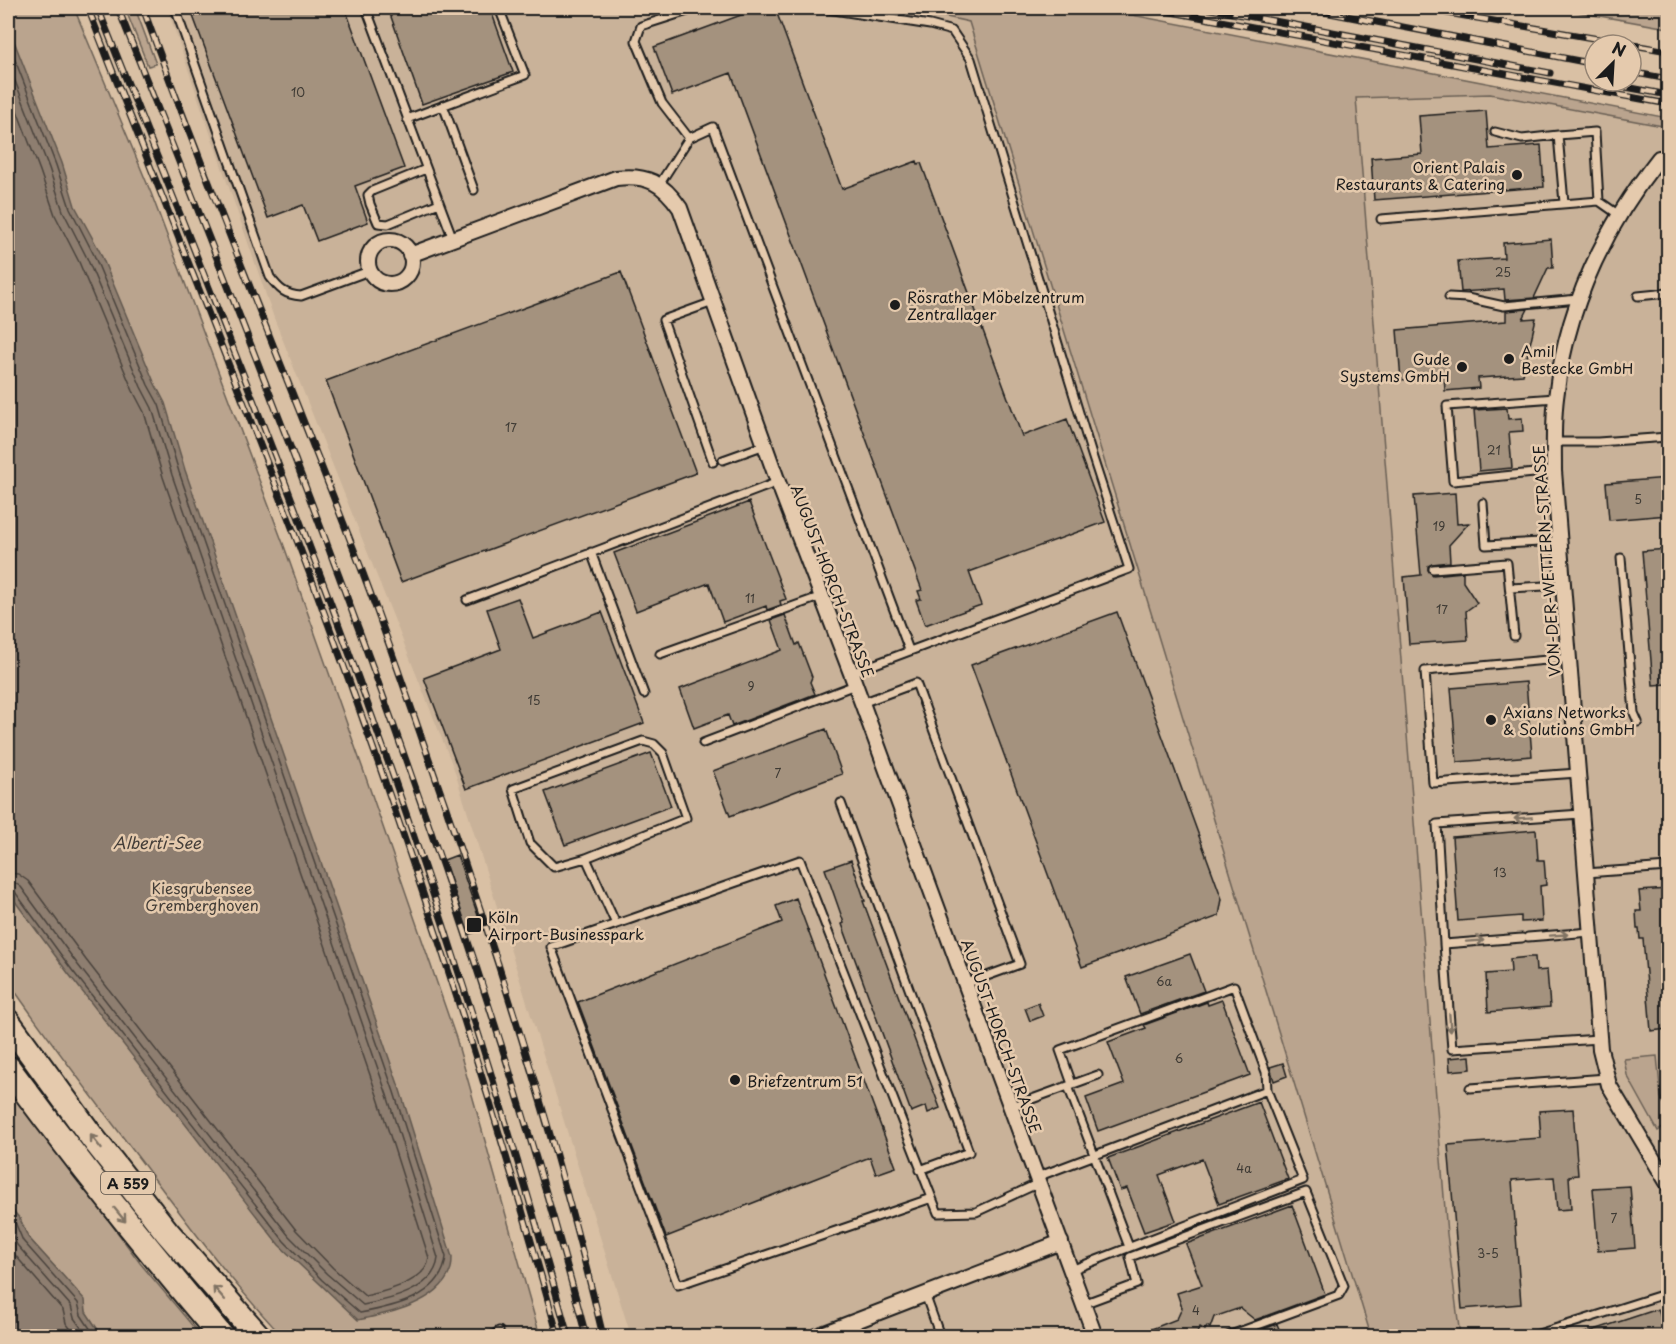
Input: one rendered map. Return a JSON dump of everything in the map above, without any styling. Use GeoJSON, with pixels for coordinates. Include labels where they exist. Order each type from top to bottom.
{"type":"FeatureCollection","features":[{"type":"Feature","properties":{"kind":"highway","name":"A 559"},"geometry":{"type":"LineString","coordinates":[[8,1022],[92,1137],[167,1232],[258,1336]]}},
{"type":"Feature","properties":{"kind":"highway","name":"A 559"},"geometry":{"type":"LineString","coordinates":[[8,1068],[148,1250],[221,1336]]}},
{"type":"Feature","properties":{"kind":"street","name":"VON-DER-WETTERN-STRASSE"},"geometry":{"type":"LineString","coordinates":[[1664,161],[1640,182],[1619,215],[1595,257],[1578,299],[1564,350],[1556,398],[1554,471],[1599,1039],[1609,1085],[1668,1184]]}},
{"type":"Feature","properties":{"kind":"street"},"geometry":{"type":"LineString","coordinates":[[410,255],[616,178],[639,177],[659,185]]}},
{"type":"Feature","properties":{"kind":"street","name":"AUGUST-HORCH-STRASSE"},"geometry":{"type":"LineString","coordinates":[[659,185],[672,196],[680,208],[778,482],[862,703],[1095,1336]]}},
{"type":"Feature","properties":{"kind":"street"},"geometry":{"type":"LineString","coordinates":[[396,241],[407,249],[410,255],[410,270],[401,281],[394,284],[379,282],[369,271],[368,257],[371,250],[382,242],[396,241]]}},
{"type":"Feature","properties":{"kind":"street"},"geometry":{"type":"LineString","coordinates":[[820,1336],[1061,1242]]}},
{"type":"Feature","properties":{"kind":"lane"},"geometry":{"type":"LineString","coordinates":[[175,8],[270,277],[279,289],[289,295],[301,296],[369,271]]}},
{"type":"Feature","properties":{"kind":"lane"},"geometry":{"type":"LineString","coordinates":[[366,8],[453,239]]}},
{"type":"Feature","properties":{"kind":"lane"},"geometry":{"type":"LineString","coordinates":[[408,119],[525,75],[499,8]]}},
{"type":"Feature","properties":{"kind":"lane"},"geometry":{"type":"LineString","coordinates":[[689,138],[662,103],[636,41],[641,26],[698,8]]}},
{"type":"Feature","properties":{"kind":"lane"},"geometry":{"type":"LineString","coordinates":[[703,743],[853,679],[909,650],[1129,569],[1088,444],[971,58],[952,31],[930,25],[821,8]]}},
{"type":"Feature","properties":{"kind":"lane"},"geometry":{"type":"LineString","coordinates":[[443,105],[474,190]]}},
{"type":"Feature","properties":{"kind":"lane"},"geometry":{"type":"LineString","coordinates":[[659,185],[689,138],[712,127],[909,650]]}},
{"type":"Feature","properties":{"kind":"lane"},"geometry":{"type":"LineString","coordinates":[[1495,132],[1522,139],[1595,132],[1599,201]]}},
{"type":"Feature","properties":{"kind":"lane"},"geometry":{"type":"LineString","coordinates":[[1558,135],[1564,203]]}},
{"type":"Feature","properties":{"kind":"lane"},"geometry":{"type":"LineString","coordinates":[[426,169],[372,191],[368,195],[375,218],[378,223],[388,224],[439,203]]}},
{"type":"Feature","properties":{"kind":"lane"},"geometry":{"type":"LineString","coordinates":[[1381,219],[1599,201],[1619,215]]}},
{"type":"Feature","properties":{"kind":"lane"},"geometry":{"type":"LineString","coordinates":[[1638,296],[1668,293]]}},
{"type":"Feature","properties":{"kind":"lane"},"geometry":{"type":"LineString","coordinates":[[1449,297],[1467,298],[1504,306],[1578,299]]}},
{"type":"Feature","properties":{"kind":"lane"},"geometry":{"type":"LineString","coordinates":[[713,302],[663,320],[713,462]]}},
{"type":"Feature","properties":{"kind":"lane"},"geometry":{"type":"LineString","coordinates":[[1554,471],[1453,481],[1447,406],[1556,398]]}},
{"type":"Feature","properties":{"kind":"lane"},"geometry":{"type":"LineString","coordinates":[[1554,442],[1598,442],[1668,437]]}},
{"type":"Feature","properties":{"kind":"lane"},"geometry":{"type":"LineString","coordinates":[[723,460],[765,445]]}},
{"type":"Feature","properties":{"kind":"lane"},"geometry":{"type":"LineString","coordinates":[[466,600],[778,482]]}},
{"type":"Feature","properties":{"kind":"lane"},"geometry":{"type":"LineString","coordinates":[[1483,503],[1486,545],[1559,541]]}},
{"type":"Feature","properties":{"kind":"lane"},"geometry":{"type":"LineString","coordinates":[[591,552],[644,694]]}},
{"type":"Feature","properties":{"kind":"lane"},"geometry":{"type":"LineString","coordinates":[[1621,558],[1634,713],[1638,722]]}},
{"type":"Feature","properties":{"kind":"lane"},"geometry":{"type":"LineString","coordinates":[[1433,569],[1508,563],[1514,636]]}},
{"type":"Feature","properties":{"kind":"lane"},"geometry":{"type":"LineString","coordinates":[[1510,588],[1563,585]]}},
{"type":"Feature","properties":{"kind":"lane"},"geometry":{"type":"LineString","coordinates":[[660,654],[822,596]]}},
{"type":"Feature","properties":{"kind":"lane"},"geometry":{"type":"LineString","coordinates":[[1569,658],[1425,671],[1432,772],[1433,783],[1578,773]]}},
{"type":"Feature","properties":{"kind":"lane"},"geometry":{"type":"LineString","coordinates":[[862,703],[916,683],[1020,963],[965,984]]}},
{"type":"Feature","properties":{"kind":"lane"},"geometry":{"type":"LineString","coordinates":[[643,741],[654,744],[663,753],[687,818],[585,858],[554,867],[530,843],[513,789],[643,741]]}},
{"type":"Feature","properties":{"kind":"lane"},"geometry":{"type":"LineString","coordinates":[[841,803],[969,1152],[920,1170]]}},
{"type":"Feature","properties":{"kind":"lane"},"geometry":{"type":"LineString","coordinates":[[1581,814],[1437,824],[1452,1049],[1599,1039]]}},
{"type":"Feature","properties":{"kind":"lane"},"geometry":{"type":"LineString","coordinates":[[585,858],[616,924]]}},
{"type":"Feature","properties":{"kind":"lane"},"geometry":{"type":"LineString","coordinates":[[932,1198],[678,1285],[551,947],[800,860],[904,1129],[920,1170],[932,1198],[938,1214],[976,1212],[1038,1180],[1094,1156],[1267,1090]]}},
{"type":"Feature","properties":{"kind":"lane"},"geometry":{"type":"LineString","coordinates":[[1586,873],[1668,867]]}},
{"type":"Feature","properties":{"kind":"lane"},"geometry":{"type":"LineString","coordinates":[[1444,944],[1590,933]]}},
{"type":"Feature","properties":{"kind":"lane"},"geometry":{"type":"LineString","coordinates":[[1129,1247],[1094,1156],[1060,1050],[1234,986],[1266,1072],[1267,1090],[1344,1286],[1338,1295],[1228,1336]]}},
{"type":"Feature","properties":{"kind":"lane"},"geometry":{"type":"LineString","coordinates":[[1010,1107],[1098,1075]]}},
{"type":"Feature","properties":{"kind":"lane"},"geometry":{"type":"LineString","coordinates":[[1470,1088],[1607,1078]]}},
{"type":"Feature","properties":{"kind":"lane"},"geometry":{"type":"LineString","coordinates":[[1071,1270],[1303,1180]]}},
{"type":"Feature","properties":{"kind":"lane"},"geometry":{"type":"LineString","coordinates":[[1083,1304],[1137,1284],[1130,1257],[1306,1192]]}},
{"type":"Feature","properties":{"kind":"lane"},"geometry":{"type":"LineString","coordinates":[[1532,1336],[1668,1293]]}},
{"type":"Feature","properties":{"kind":"lane"},"geometry":{"type":"LineString","coordinates":[[925,1294],[940,1336]]}},
{"type":"Feature","properties":{"kind":"lane"},"geometry":{"type":"LineString","coordinates":[[854,1321],[858,1336]]}},
{"type":"Feature","properties":{"kind":"lane"},"geometry":{"type":"LineString","coordinates":[[492,1336],[499,1331]]}},
{"type":"Feature","properties":{"kind":"shaded area"},"geometry":{"type":"Polygon","coordinates":[[[167,8],[906,8],[969,22],[1371,1336],[631,1336],[454,769],[274,318],[167,8]]]}},
{"type":"Feature","properties":{"kind":"shaded area"},"geometry":{"type":"Polygon","coordinates":[[[1490,94],[1668,127],[1668,1336],[1460,1336],[1458,1331],[1447,1234],[1356,98],[1490,94]]]}},
{"type":"Feature","properties":{"kind":"green space","name":"Alberti-See"},"geometry":{"type":"Polygon","coordinates":[[[8,8],[74,8],[151,193],[284,546],[456,1038],[540,1336],[282,1336],[194,1231],[8,981],[8,8]]]}},
{"type":"Feature","properties":{"kind":"green space"},"geometry":{"type":"Polygon","coordinates":[[[125,8],[135,8],[156,64],[148,66],[125,8]]]}},
{"type":"Feature","properties":{"kind":"green space"},"geometry":{"type":"Polygon","coordinates":[[[906,8],[1096,8],[1668,118],[1668,127],[1490,94],[1356,98],[1447,1234],[1460,1336],[1371,1336],[969,22],[906,8]]]}},
{"type":"Feature","properties":{"kind":"green space"},"geometry":{"type":"Polygon","coordinates":[[[1554,8],[1668,8],[1668,28],[1554,8]]]}},
{"type":"Feature","properties":{"kind":"green space"},"geometry":{"type":"Polygon","coordinates":[[[1657,1056],[1661,1097],[1668,1116],[1668,1125],[1658,1131],[1627,1075],[1624,1059],[1657,1056]]]}},
{"type":"Feature","properties":{"kind":"green space"},"geometry":{"type":"Polygon","coordinates":[[[8,1083],[140,1263],[201,1336],[102,1336],[86,1312],[84,1300],[28,1237],[20,1219],[8,1205],[8,1083]]]}},
{"type":"Feature","properties":{"kind":"water","name":"Alberti-See"},"geometry":{"type":"Polygon","coordinates":[[[8,26],[62,163],[75,206],[100,252],[154,382],[165,403],[185,470],[400,1090],[452,1257],[450,1271],[435,1291],[424,1299],[397,1310],[358,1320],[279,1245],[8,892],[8,26]]]}},
{"type":"Feature","properties":{"kind":"water"},"geometry":{"type":"Polygon","coordinates":[[[8,1205],[20,1219],[28,1237],[85,1300],[86,1312],[102,1336],[8,1336],[8,1205]]]}},
{"type":"Feature","properties":{"kind":"building"},"geometry":{"type":"Polygon","coordinates":[[[215,8],[345,8],[404,168],[355,186],[368,222],[317,241],[303,205],[268,218],[193,16],[215,8]]]}},
{"type":"Feature","properties":{"kind":"building"},"geometry":{"type":"Polygon","coordinates":[[[408,8],[490,8],[513,72],[422,104],[390,14],[408,8]]]}},
{"type":"Feature","properties":{"kind":"building","name":"Rösrather Möbelzentrum Zentrallager"},"geometry":{"type":"Polygon","coordinates":[[[760,8],[775,8],[842,189],[917,161],[918,164],[921,163],[1022,436],[1067,419],[1105,522],[969,572],[981,605],[925,625],[916,600],[921,599],[918,591],[922,590],[731,73],[672,95],[654,47],[760,8]]]}},
{"type":"Feature","properties":{"kind":"building"},"geometry":{"type":"Polygon","coordinates":[[[1486,111],[1489,149],[1541,145],[1544,187],[1374,200],[1371,158],[1422,154],[1419,116],[1486,111]]]}},
{"type":"Feature","properties":{"kind":"building"},"geometry":{"type":"Polygon","coordinates":[[[1551,239],[1553,268],[1548,268],[1534,298],[1505,300],[1504,289],[1461,292],[1458,261],[1504,258],[1503,243],[1551,239]]]}},
{"type":"Feature","properties":{"kind":"building"},"geometry":{"type":"Polygon","coordinates":[[[621,272],[696,473],[401,582],[326,381],[621,272]]]}},
{"type":"Feature","properties":{"kind":"building"},"geometry":{"type":"Polygon","coordinates":[[[1528,309],[1523,319],[1536,318],[1523,375],[1478,378],[1479,388],[1445,391],[1444,376],[1401,380],[1397,330],[1506,321],[1506,311],[1528,309]]]}},
{"type":"Feature","properties":{"kind":"building"},"geometry":{"type":"Polygon","coordinates":[[[1507,408],[1508,419],[1522,418],[1523,431],[1509,432],[1512,468],[1479,471],[1474,410],[1507,408]]]}},
{"type":"Feature","properties":{"kind":"building"},"geometry":{"type":"Polygon","coordinates":[[[1668,478],[1668,515],[1609,520],[1606,483],[1668,478]]]}},
{"type":"Feature","properties":{"kind":"building"},"geometry":{"type":"Polygon","coordinates":[[[1455,493],[1457,524],[1469,523],[1449,545],[1450,562],[1432,564],[1428,566],[1428,570],[1433,575],[1463,572],[1463,582],[1477,603],[1466,611],[1468,640],[1409,644],[1404,577],[1421,575],[1414,496],[1455,493]]]}},
{"type":"Feature","properties":{"kind":"building"},"geometry":{"type":"Polygon","coordinates":[[[749,502],[786,599],[780,601],[781,605],[767,610],[766,606],[723,622],[709,583],[636,611],[614,553],[749,502]]]}},
{"type":"Feature","properties":{"kind":"building"},"geometry":{"type":"Polygon","coordinates":[[[1668,549],[1668,684],[1653,685],[1642,551],[1668,549]]]}},
{"type":"Feature","properties":{"kind":"building"},"geometry":{"type":"Polygon","coordinates":[[[518,598],[533,638],[602,612],[644,723],[466,789],[424,678],[501,649],[487,609],[518,598]]]}},
{"type":"Feature","properties":{"kind":"building"},"geometry":{"type":"Polygon","coordinates":[[[1117,612],[1222,899],[1219,916],[1082,967],[971,665],[1117,612]]]}},
{"type":"Feature","properties":{"kind":"building"},"geometry":{"type":"Polygon","coordinates":[[[785,615],[796,645],[799,643],[812,677],[810,682],[815,694],[732,726],[728,715],[694,728],[680,689],[782,650],[771,620],[785,615]]]}},
{"type":"Feature","properties":{"kind":"building","name":"Axians Networks & Solutions GmbH"},"geometry":{"type":"Polygon","coordinates":[[[1526,682],[1532,756],[1457,762],[1451,688],[1526,682]]]}},
{"type":"Feature","properties":{"kind":"building"},"geometry":{"type":"Polygon","coordinates":[[[826,729],[842,774],[730,816],[713,771],[826,729]]]}},
{"type":"Feature","properties":{"kind":"building"},"geometry":{"type":"Polygon","coordinates":[[[651,753],[671,806],[565,845],[545,792],[651,753]]]}},
{"type":"Feature","properties":{"kind":"building"},"geometry":{"type":"Polygon","coordinates":[[[1536,830],[1538,860],[1544,860],[1546,885],[1540,886],[1542,921],[1521,922],[1521,916],[1458,921],[1452,837],[1536,830]]]}},
{"type":"Feature","properties":{"kind":"building"},"geometry":{"type":"Polygon","coordinates":[[[457,855],[483,930],[469,934],[444,860],[457,855]]]}},
{"type":"Feature","properties":{"kind":"building"},"geometry":{"type":"Polygon","coordinates":[[[851,860],[865,901],[863,901],[940,1108],[928,1113],[926,1106],[911,1112],[842,924],[844,923],[825,869],[851,860]]]}},
{"type":"Feature","properties":{"kind":"building"},"geometry":{"type":"Polygon","coordinates":[[[1668,889],[1668,1029],[1651,1031],[1643,939],[1640,939],[1639,929],[1637,929],[1636,911],[1641,911],[1639,891],[1668,889]]]}},
{"type":"Feature","properties":{"kind":"building","name":"Briefzentrum 51"},"geometry":{"type":"Polygon","coordinates":[[[796,898],[896,1167],[876,1174],[870,1157],[666,1237],[578,1002],[782,922],[776,906],[796,898]]]}},
{"type":"Feature","properties":{"kind":"building"},"geometry":{"type":"Polygon","coordinates":[[[1190,954],[1204,991],[1140,1014],[1126,977],[1190,954]]]}},
{"type":"Feature","properties":{"kind":"building"},"geometry":{"type":"Polygon","coordinates":[[[1535,957],[1536,971],[1547,970],[1550,1007],[1488,1012],[1486,974],[1511,972],[1510,959],[1535,957]]]}},
{"type":"Feature","properties":{"kind":"building"},"geometry":{"type":"Polygon","coordinates":[[[1222,1000],[1250,1075],[1098,1131],[1086,1098],[1124,1084],[1108,1042],[1146,1028],[1144,1025],[1207,1002],[1208,1005],[1222,1000]]]}},
{"type":"Feature","properties":{"kind":"building"},"geometry":{"type":"Polygon","coordinates":[[[1038,1003],[1043,1016],[1030,1021],[1025,1008],[1038,1003]]]}},
{"type":"Feature","properties":{"kind":"building"},"geometry":{"type":"Polygon","coordinates":[[[1470,1056],[1471,1069],[1450,1071],[1449,1058],[1470,1056]]]}},
{"type":"Feature","properties":{"kind":"building"},"geometry":{"type":"Polygon","coordinates":[[[1283,1063],[1287,1076],[1274,1081],[1270,1067],[1283,1063]]]}},
{"type":"Feature","properties":{"kind":"building"},"geometry":{"type":"Polygon","coordinates":[[[1259,1102],[1288,1179],[1219,1204],[1202,1159],[1159,1175],[1176,1221],[1144,1232],[1127,1188],[1120,1190],[1108,1158],[1259,1102]]]}},
{"type":"Feature","properties":{"kind":"building"},"geometry":{"type":"Polygon","coordinates":[[[1573,1109],[1578,1175],[1569,1176],[1571,1209],[1557,1210],[1554,1177],[1512,1180],[1521,1304],[1462,1309],[1448,1145],[1541,1138],[1539,1111],[1573,1109]]]}},
{"type":"Feature","properties":{"kind":"building"},"geometry":{"type":"Polygon","coordinates":[[[1630,1186],[1635,1248],[1598,1251],[1593,1188],[1630,1186]]]}},
{"type":"Feature","properties":{"kind":"building"},"geometry":{"type":"Polygon","coordinates":[[[1292,1205],[1325,1294],[1255,1320],[1240,1308],[1214,1317],[1210,1328],[1207,1326],[1205,1330],[1200,1327],[1195,1336],[1134,1336],[1177,1319],[1182,1308],[1177,1293],[1202,1285],[1186,1244],[1292,1205]]]}},
{"type":"Feature","properties":{"kind":"building"},"geometry":{"type":"Polygon","coordinates":[[[1658,1309],[1667,1336],[1582,1336],[1582,1334],[1658,1309]]]}},
{"type":"Feature","properties":{"kind":"building"},"geometry":{"type":"Polygon","coordinates":[[[1277,1324],[1282,1336],[1274,1336],[1264,1329],[1277,1324]]]}},
{"type":"Feature","properties":{"kind":"railway"},"geometry":{"type":"LineString","coordinates":[[88,8],[287,515],[382,773],[475,1053],[558,1336]]}},
{"type":"Feature","properties":{"kind":"railway"},"geometry":{"type":"LineString","coordinates":[[98,8],[258,413],[373,719],[431,886],[472,1014],[568,1336]]}},
{"type":"Feature","properties":{"kind":"railway"},"geometry":{"type":"LineString","coordinates":[[118,8],[310,500],[431,831],[487,998],[539,1166],[586,1336]]}},
{"type":"Feature","properties":{"kind":"railway"},"geometry":{"type":"LineString","coordinates":[[143,8],[361,568],[446,808],[490,939],[551,1136],[603,1336]]}},
{"type":"Feature","properties":{"kind":"railway"},"geometry":{"type":"LineString","coordinates":[[1150,8],[1668,104]]}},
{"type":"Feature","properties":{"kind":"railway"},"geometry":{"type":"LineString","coordinates":[[1205,8],[1550,73]]}},
{"type":"Feature","properties":{"kind":"railway"},"geometry":{"type":"LineString","coordinates":[[1304,8],[1583,62]]}},
{"type":"Feature","properties":{"kind":"railway"},"geometry":{"type":"LineString","coordinates":[[1419,8],[1668,51]]}},
{"type":"Feature","properties":{"kind":"railway"},"geometry":{"type":"LineString","coordinates":[[1643,74],[1668,79]]}},
{"type":"Feature","properties":{"kind":"railway"},"geometry":{"type":"LineString","coordinates":[[1643,90],[1668,95]]}},
{"type":"Feature","properties":{"kind":"place","name":"Orient Palais Restaurants & Catering"},"geometry":{"type":"Point","coordinates":[1517,175]}},
{"type":"Feature","properties":{"kind":"place","name":"Rösrather Möbelzentrum Zentrallager"},"geometry":{"type":"Point","coordinates":[895,305]}},
{"type":"Feature","properties":{"kind":"place","name":"Amil Bestecke GmbH"},"geometry":{"type":"Point","coordinates":[1509,359]}},
{"type":"Feature","properties":{"kind":"place","name":"Gude Systems GmbH"},"geometry":{"type":"Point","coordinates":[1462,367]}},
{"type":"Feature","properties":{"kind":"place","name":"Axians Networks & Solutions GmbH"},"geometry":{"type":"Point","coordinates":[1491,720]}},
{"type":"Feature","properties":{"kind":"place","name":"Köln Airport-Businesspark"},"geometry":{"type":"Point","coordinates":[474,925]}},
{"type":"Feature","properties":{"kind":"place","name":"Briefzentrum 51"},"geometry":{"type":"Point","coordinates":[735,1080]}},
{"type":"Feature","properties":{"kind":"park label","name":"Kiesgrubensee Gremberghoven"},"geometry":{"type":"Point","coordinates":[202,896]}}]}
